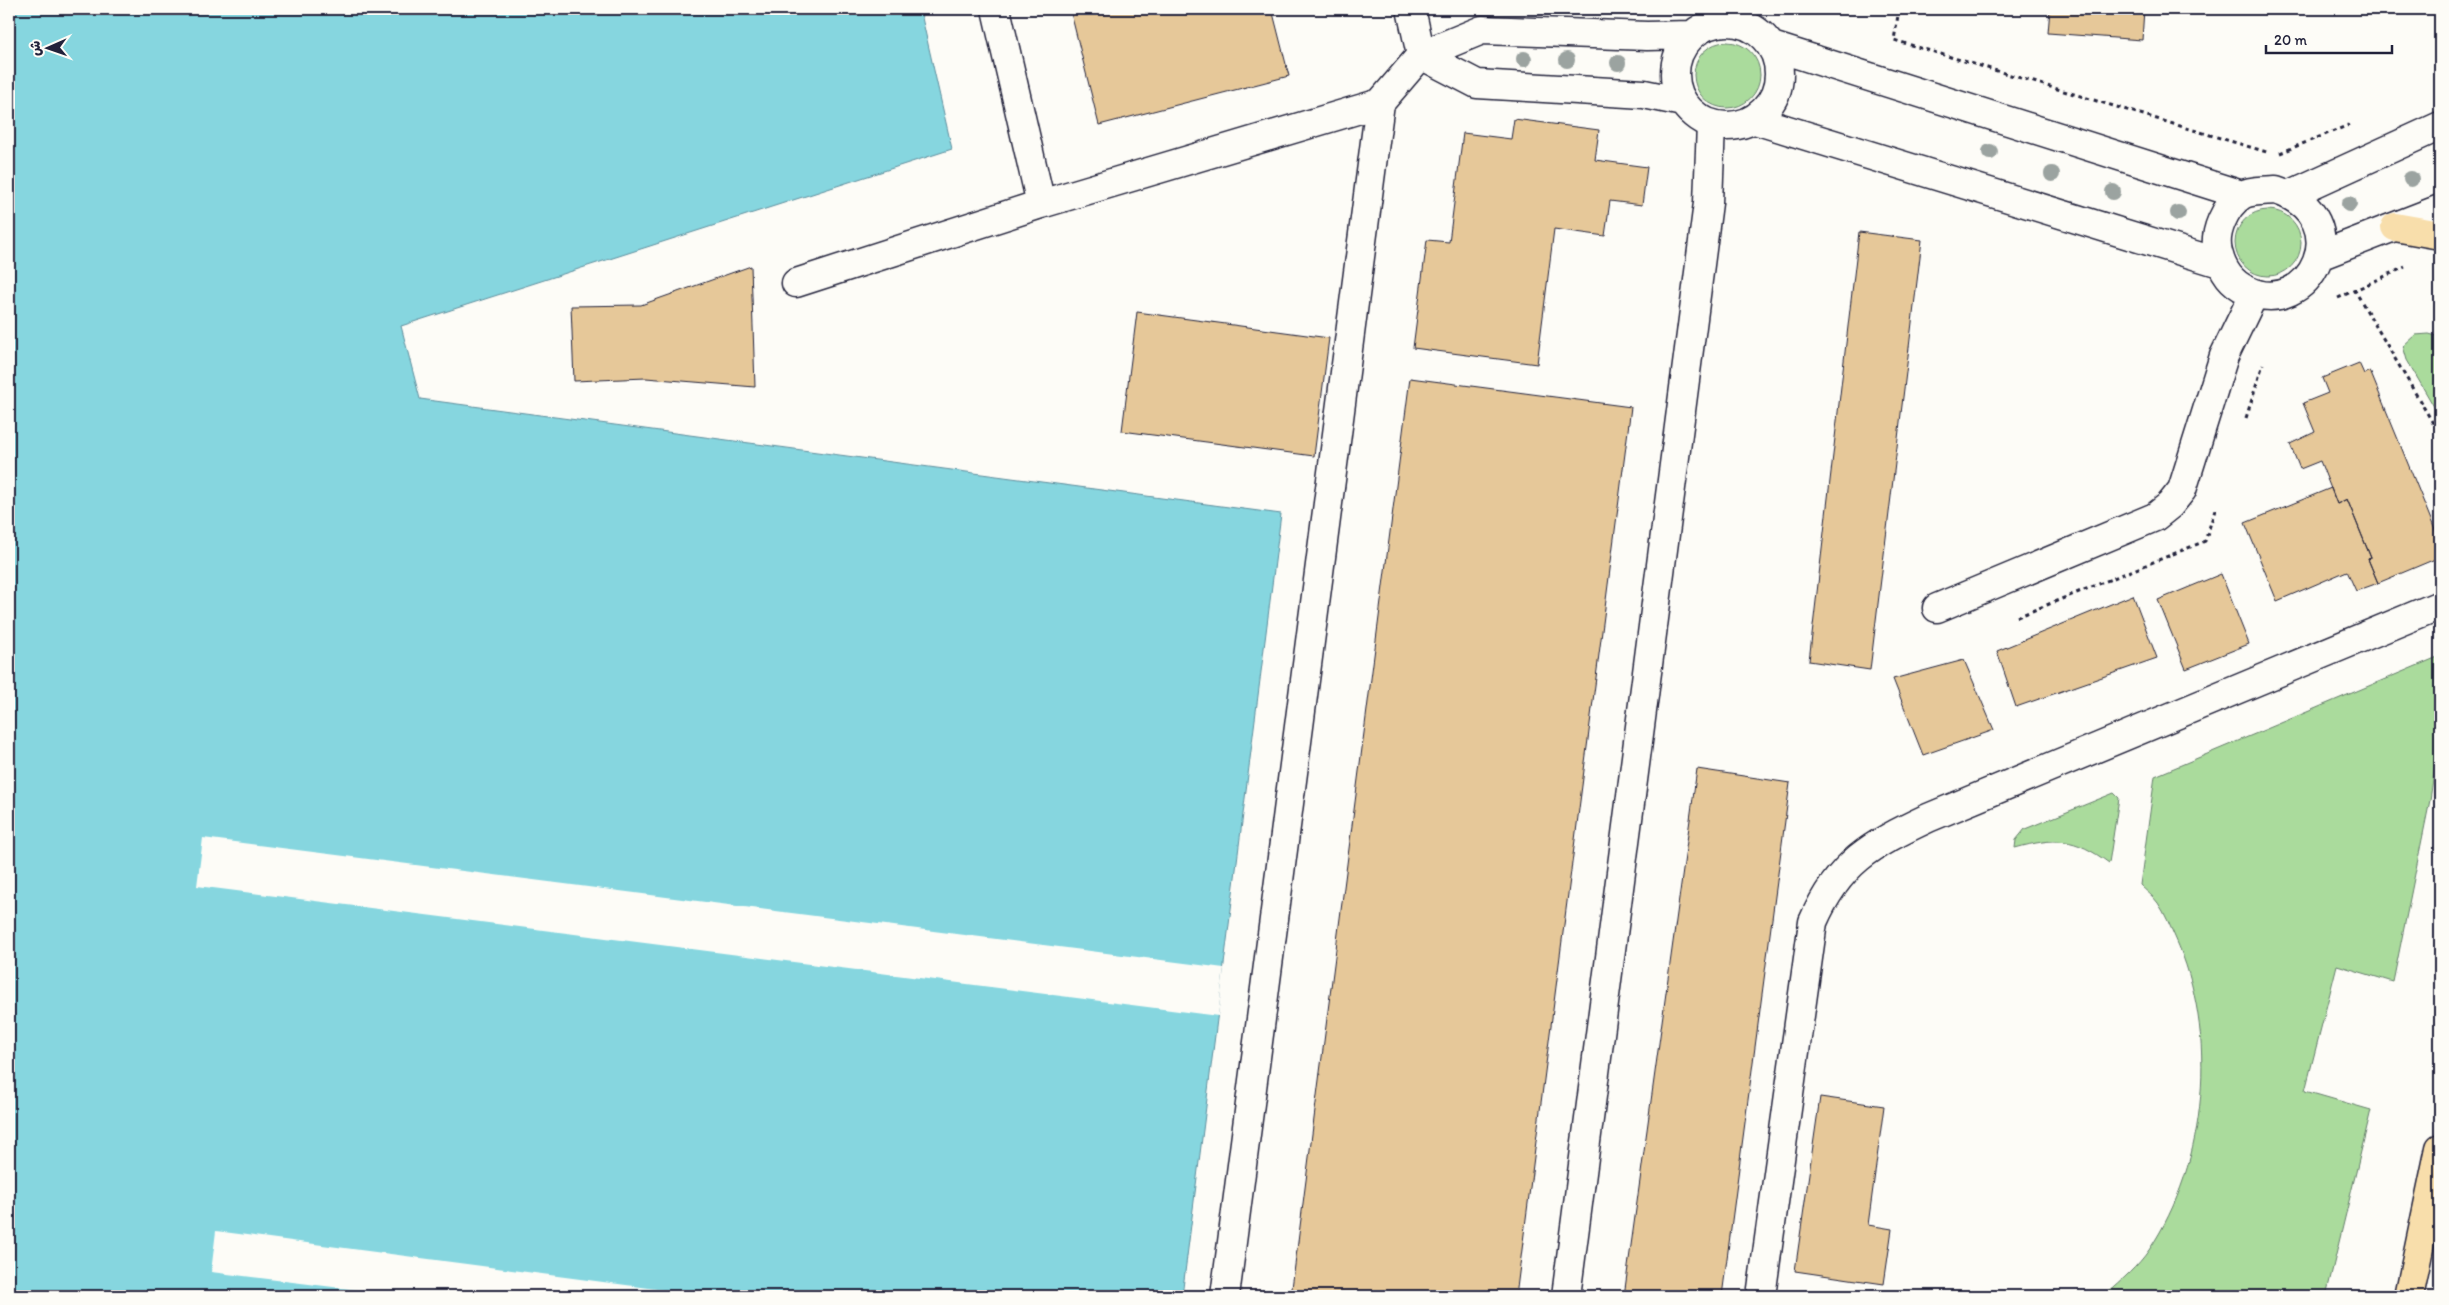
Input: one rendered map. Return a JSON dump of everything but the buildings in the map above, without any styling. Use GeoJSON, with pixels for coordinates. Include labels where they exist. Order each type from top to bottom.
{"type":"FeatureCollection","features":[{"type":"Feature","properties":{"kind":"main road"},"geometry":{"type":"LineString","coordinates":[[2395,227],[2440,235]]}},
{"type":"Feature","properties":{"kind":"main road"},"geometry":{"type":"LineString","coordinates":[[2409,1296],[2440,1148]]}},
{"type":"Feature","properties":{"kind":"lane"},"geometry":{"type":"LineString","coordinates":[[996,9],[1041,204]]}},
{"type":"Feature","properties":{"kind":"lane"},"geometry":{"type":"LineString","coordinates":[[1411,9],[1421,55]]}},
{"type":"Feature","properties":{"kind":"lane"},"geometry":{"type":"LineString","coordinates":[[1744,16],[1772,46],[1779,63],[1779,82],[1774,99],[1755,120],[1735,126],[1711,124],[1695,116],[1682,102],[1676,85],[1676,67],[1681,50],[1692,35],[1708,25],[1744,16]]}},
{"type":"Feature","properties":{"kind":"lane"},"geometry":{"type":"LineString","coordinates":[[796,283],[1041,204],[1380,103],[1421,55],[1482,30],[1646,36],[1692,35]]}},
{"type":"Feature","properties":{"kind":"lane"},"geometry":{"type":"LineString","coordinates":[[1772,46],[2242,195],[2258,191],[2276,190],[2289,195],[2302,202],[2312,213],[2321,241],[2320,256],[2310,275],[2295,289],[2275,296],[2254,294],[2234,282],[2220,263],[2216,244],[2220,226],[2229,209],[2242,195]]}},
{"type":"Feature","properties":{"kind":"lane"},"geometry":{"type":"LineString","coordinates":[[1421,55],[1477,84],[1644,94],[1682,102]]}},
{"type":"Feature","properties":{"kind":"lane"},"geometry":{"type":"LineString","coordinates":[[1225,1296],[1380,103]]}},
{"type":"Feature","properties":{"kind":"lane"},"geometry":{"type":"LineString","coordinates":[[1755,120],[2220,263]]}},
{"type":"Feature","properties":{"kind":"lane"},"geometry":{"type":"LineString","coordinates":[[1566,1296],[1708,203],[1711,124]]}},
{"type":"Feature","properties":{"kind":"lane"},"geometry":{"type":"LineString","coordinates":[[2289,195],[2440,126]]}},
{"type":"Feature","properties":{"kind":"lane"},"geometry":{"type":"LineString","coordinates":[[2320,256],[2440,209]]}},
{"type":"Feature","properties":{"kind":"lane"},"geometry":{"type":"LineString","coordinates":[[1937,608],[2156,517],[2170,505],[2182,490],[2224,356],[2254,294]]}},
{"type":"Feature","properties":{"kind":"lane"},"geometry":{"type":"LineString","coordinates":[[1761,1296],[1813,922],[1824,896],[1841,873],[1860,855],[1886,838],[1928,818],[2440,605]]}},
{"type":"Feature","properties":{"kind":"path"},"geometry":{"type":"LineString","coordinates":[[1899,9],[1894,40],[2276,154],[2356,122]]}},
{"type":"Feature","properties":{"kind":"path"},"geometry":{"type":"LineString","coordinates":[[2354,289],[2440,435]]}},
{"type":"Feature","properties":{"kind":"green space"},"geometry":{"type":"Polygon","coordinates":[[[1727,42],[1739,45],[1750,52],[1757,63],[1760,75],[1757,87],[1750,98],[1739,105],[1727,108],[1715,105],[1704,98],[1697,87],[1694,75],[1697,63],[1704,52],[1715,45],[1727,42]]]}},
{"type":"Feature","properties":{"kind":"green space"},"geometry":{"type":"Polygon","coordinates":[[[2268,210],[2280,213],[2291,220],[2298,231],[2301,243],[2298,255],[2291,266],[2280,273],[2268,276],[2256,273],[2245,266],[2238,255],[2235,243],[2238,231],[2245,220],[2256,213],[2268,210]]]}},
{"type":"Feature","properties":{"kind":"green space"},"geometry":{"type":"Polygon","coordinates":[[[2429,334],[2440,337],[2440,417],[2407,360],[2403,346],[2415,335],[2429,334]]]}},
{"type":"Feature","properties":{"kind":"green space"},"geometry":{"type":"Polygon","coordinates":[[[2440,656],[2440,731],[2430,800],[2393,982],[2337,965],[2305,1091],[2371,1110],[2326,1296],[2106,1296],[2145,1256],[2169,1215],[2184,1177],[2195,1138],[2201,1096],[2202,1055],[2198,1014],[2189,974],[2163,911],[2156,900],[2140,885],[2155,776],[2440,656]]]}},
{"type":"Feature","properties":{"kind":"green space"},"geometry":{"type":"Polygon","coordinates":[[[2114,793],[2119,798],[2109,863],[2085,848],[2064,842],[2042,842],[2015,848],[2016,840],[2025,829],[2114,793]]]}},
{"type":"Feature","properties":{"kind":"water"},"geometry":{"type":"Polygon","coordinates":[[[9,9],[920,9],[952,149],[401,326],[420,399],[1281,514],[1182,1296],[9,1296],[9,9]]]}},
{"type":"Feature","properties":{"kind":"pier"},"geometry":{"type":"Polygon","coordinates":[[[203,838],[1224,968],[1218,1016],[197,886],[203,838]]]}},
{"type":"Feature","properties":{"kind":"pier"},"geometry":{"type":"Polygon","coordinates":[[[216,1231],[710,1296],[406,1296],[211,1272],[216,1231]]]}}]}
